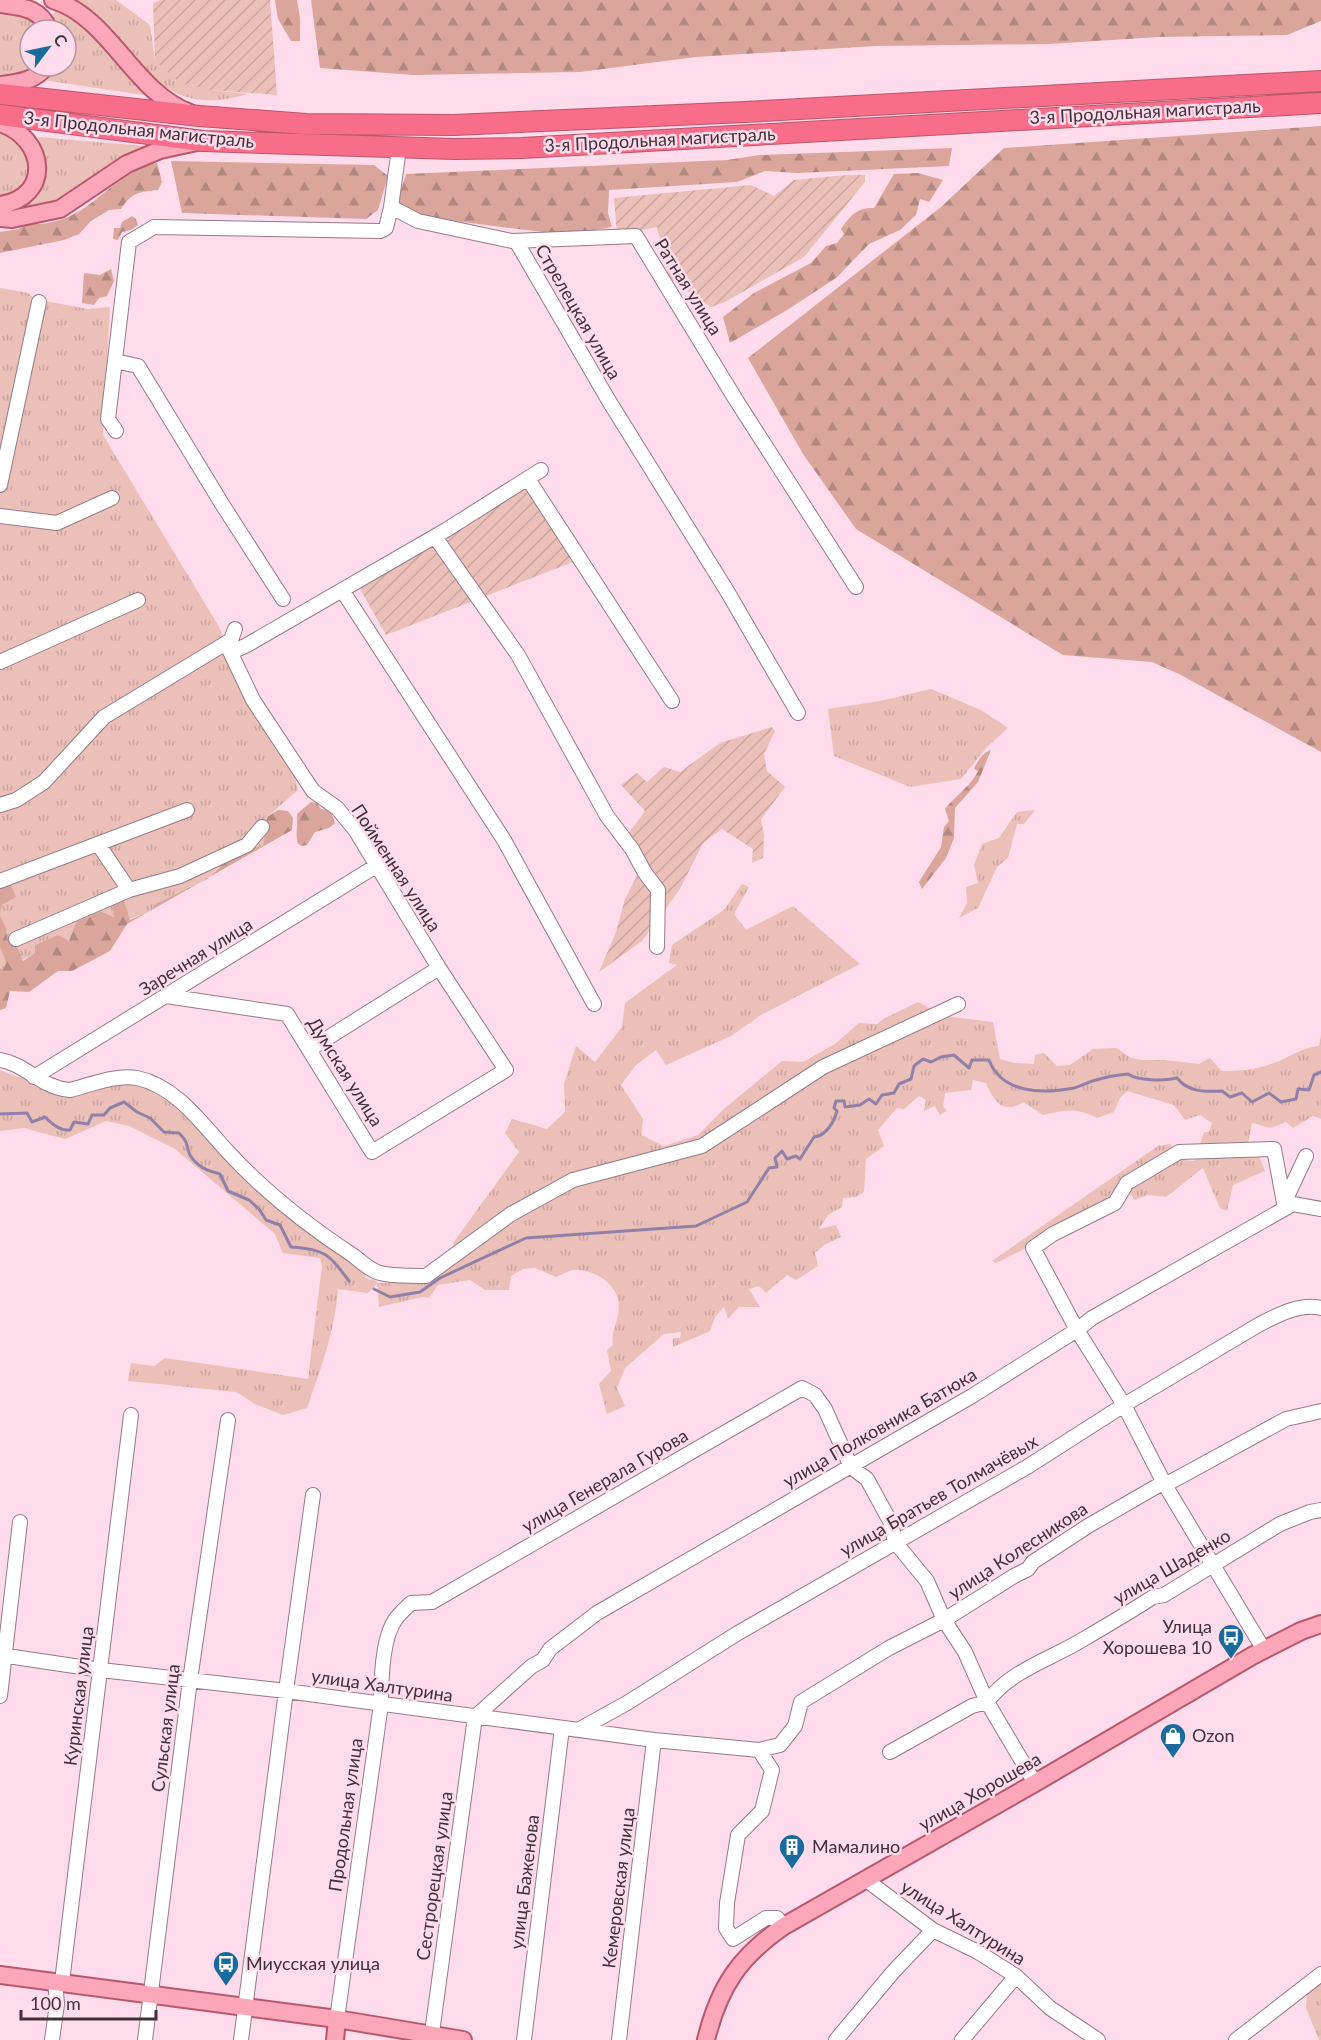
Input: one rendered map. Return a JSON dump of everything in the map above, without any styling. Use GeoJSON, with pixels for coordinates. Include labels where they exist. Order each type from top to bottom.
{"type":"FeatureCollection","features":[{"type":"Feature","properties":{"kind":"highway","name":"3-я Продольная магистраль"},"geometry":{"type":"LineString","coordinates":[[0,94],[199,116],[306,124],[476,124],[1321,81]]}},
{"type":"Feature","properties":{"kind":"highway","name":"3-я Продольная магистраль"},"geometry":{"type":"LineString","coordinates":[[0,115],[203,141],[399,148],[522,148],[1321,103]]}},
{"type":"Feature","properties":{"kind":"main road"},"geometry":{"type":"LineString","coordinates":[[53,0],[71,8],[92,24],[126,62],[170,103],[181,110],[199,116]]}},
{"type":"Feature","properties":{"kind":"main road"},"geometry":{"type":"LineString","coordinates":[[0,4],[33,10],[42,18]]}},
{"type":"Feature","properties":{"kind":"main road"},"geometry":{"type":"LineString","coordinates":[[0,85],[32,78]]}},
{"type":"Feature","properties":{"kind":"main road"},"geometry":{"type":"LineString","coordinates":[[0,123],[24,135],[29,141],[37,162],[37,174],[33,185],[16,201],[0,205]]}},
{"type":"Feature","properties":{"kind":"main road"},"geometry":{"type":"LineString","coordinates":[[0,218],[12,219],[60,209],[127,164],[160,150],[203,141]]}},
{"type":"Feature","properties":{"kind":"main road","name":"улица Хорошева"},"geometry":{"type":"LineString","coordinates":[[706,2040],[712,2016],[731,1974],[749,1953],[784,1926],[1264,1650],[1301,1631],[1321,1624]]}},
{"type":"Feature","properties":{"kind":"main road"},"geometry":{"type":"LineString","coordinates":[[0,1974],[337,2019],[432,2038],[463,2040]]}},
{"type":"Feature","properties":{"kind":"main road","name":"Продольная улица"},"geometry":{"type":"LineString","coordinates":[[334,2040],[337,2019]]}},
{"type":"Feature","properties":{"kind":"street"},"geometry":{"type":"LineString","coordinates":[[116,431],[108,419],[129,242],[154,227],[380,231],[386,228],[391,207],[399,148]]}},
{"type":"Feature","properties":{"kind":"street"},"geometry":{"type":"LineString","coordinates":[[391,207],[418,221],[516,241]]}},
{"type":"Feature","properties":{"kind":"street","name":"Ратная улица"},"geometry":{"type":"LineString","coordinates":[[516,241],[636,236],[856,587]]}},
{"type":"Feature","properties":{"kind":"street","name":"Стрелецкая улица"},"geometry":{"type":"LineString","coordinates":[[516,241],[609,401],[727,591],[798,713]]}},
{"type":"Feature","properties":{"kind":"street"},"geometry":{"type":"LineString","coordinates":[[0,485],[39,302]]}},
{"type":"Feature","properties":{"kind":"street"},"geometry":{"type":"LineString","coordinates":[[115,361],[138,366],[283,599]]}},
{"type":"Feature","properties":{"kind":"street"},"geometry":{"type":"LineString","coordinates":[[0,806],[16,800],[44,782],[104,717],[229,647],[247,645],[435,537],[541,470]]}},
{"type":"Feature","properties":{"kind":"street"},"geometry":{"type":"LineString","coordinates":[[528,478],[672,701]]}},
{"type":"Feature","properties":{"kind":"street"},"geometry":{"type":"LineString","coordinates":[[0,516],[57,523],[112,498]]}},
{"type":"Feature","properties":{"kind":"street"},"geometry":{"type":"LineString","coordinates":[[435,537],[518,654],[607,816],[632,849],[645,873],[658,890],[657,947]]}},
{"type":"Feature","properties":{"kind":"street"},"geometry":{"type":"LineString","coordinates":[[342,590],[504,840],[594,1004]]}},
{"type":"Feature","properties":{"kind":"street"},"geometry":{"type":"LineString","coordinates":[[0,662],[138,600]]}},
{"type":"Feature","properties":{"kind":"street"},"geometry":{"type":"LineString","coordinates":[[229,647],[235,629]]}},
{"type":"Feature","properties":{"kind":"street","name":"Пойменная улица"},"geometry":{"type":"LineString","coordinates":[[229,647],[253,700],[313,791],[338,808],[356,831],[439,968],[506,1070]]}},
{"type":"Feature","properties":{"kind":"street"},"geometry":{"type":"LineString","coordinates":[[0,881],[187,810]]}},
{"type":"Feature","properties":{"kind":"street"},"geometry":{"type":"LineString","coordinates":[[16,939],[129,890],[180,876],[247,845],[262,827]]}},
{"type":"Feature","properties":{"kind":"street"},"geometry":{"type":"LineString","coordinates":[[98,844],[129,890]]}},
{"type":"Feature","properties":{"kind":"street","name":"Заречная улица"},"geometry":{"type":"LineString","coordinates":[[34,1077],[376,866]]}},
{"type":"Feature","properties":{"kind":"street"},"geometry":{"type":"LineString","coordinates":[[310,1049],[439,968]]}},
{"type":"Feature","properties":{"kind":"street","name":"Думская улица"},"geometry":{"type":"LineString","coordinates":[[165,996],[287,1014],[372,1152],[506,1070]]}},
{"type":"Feature","properties":{"kind":"street"},"geometry":{"type":"LineString","coordinates":[[0,1060],[13,1062],[53,1087],[70,1090],[125,1077],[138,1078],[160,1088],[187,1108],[251,1177],[333,1242],[379,1273],[426,1276],[511,1214],[573,1180],[702,1146],[823,1066],[958,1004]]}},
{"type":"Feature","properties":{"kind":"street"},"geometry":{"type":"LineString","coordinates":[[1264,1650],[1165,1485],[1124,1405],[1077,1330],[1033,1248],[1053,1234],[1115,1203],[1127,1183],[1179,1152],[1274,1149],[1288,1203]]}},
{"type":"Feature","properties":{"kind":"street"},"geometry":{"type":"LineString","coordinates":[[1288,1203],[1306,1156]]}},
{"type":"Feature","properties":{"kind":"street"},"geometry":{"type":"LineString","coordinates":[[1288,1203],[1321,1209]]}},
{"type":"Feature","properties":{"kind":"street","name":"улица Полковника Батюка"},"geometry":{"type":"LineString","coordinates":[[475,1717],[532,1666],[543,1660],[550,1649],[597,1613],[972,1396],[1077,1330],[1092,1318],[1288,1203]]}},
{"type":"Feature","properties":{"kind":"street","name":"улица Братьев Толмачёвых"},"geometry":{"type":"LineString","coordinates":[[580,1730],[738,1633],[1027,1467],[1260,1323],[1283,1312],[1312,1306],[1321,1308]]}},
{"type":"Feature","properties":{"kind":"street","name":"улица Генерала Гурова"},"geometry":{"type":"LineString","coordinates":[[411,1602],[432,1602],[802,1388],[815,1395],[825,1409],[850,1467]]}},
{"type":"Feature","properties":{"kind":"street","name":"улица Колесникова"},"geometry":{"type":"LineString","coordinates":[[784,1926],[777,1918],[766,1918],[733,1939],[726,1928],[727,1903],[738,1835],[762,1811],[780,1745],[795,1726],[801,1702],[889,1648],[944,1620],[1028,1569],[1033,1562],[1088,1526],[1159,1485],[1165,1485],[1286,1419],[1321,1411]]}},
{"type":"Feature","properties":{"kind":"street","name":"Куринская улица"},"geometry":{"type":"LineString","coordinates":[[52,2040],[101,1670],[131,1415]]}},
{"type":"Feature","properties":{"kind":"street","name":"Сульская улица"},"geometry":{"type":"LineString","coordinates":[[145,2040],[190,1680],[228,1420]]}},
{"type":"Feature","properties":{"kind":"street"},"geometry":{"type":"LineString","coordinates":[[850,1467],[867,1479],[891,1523],[895,1542],[927,1581],[944,1620],[965,1652],[987,1702],[1035,1783]]}},
{"type":"Feature","properties":{"kind":"street"},"geometry":{"type":"LineString","coordinates":[[241,2040],[313,1495]]}},
{"type":"Feature","properties":{"kind":"street","name":"улица Шаденко"},"geometry":{"type":"LineString","coordinates":[[890,1752],[972,1706],[987,1702],[997,1688],[1057,1653],[1081,1642],[1153,1597],[1164,1595],[1280,1524],[1321,1510]]}},
{"type":"Feature","properties":{"kind":"street"},"geometry":{"type":"LineString","coordinates":[[0,1696],[20,1522]]}},
{"type":"Feature","properties":{"kind":"street","name":"Продольная улица"},"geometry":{"type":"LineString","coordinates":[[337,2019],[381,1704],[388,1637],[394,1620],[411,1602]]}},
{"type":"Feature","properties":{"kind":"street","name":"улица Халтурина"},"geometry":{"type":"LineString","coordinates":[[3,1655],[101,1670],[286,1691],[654,1740],[759,1750]]}},
{"type":"Feature","properties":{"kind":"street","name":"Сестрорецкая улица"},"geometry":{"type":"LineString","coordinates":[[432,2038],[475,1717]]}},
{"type":"Feature","properties":{"kind":"street","name":"улица Баженова"},"geometry":{"type":"LineString","coordinates":[[524,2040],[562,1728]]}},
{"type":"Feature","properties":{"kind":"street","name":"Кемеровская улица"},"geometry":{"type":"LineString","coordinates":[[619,2040],[654,1740]]}},
{"type":"Feature","properties":{"kind":"street"},"geometry":{"type":"LineString","coordinates":[[772,1770],[759,1750],[780,1745]]}},
{"type":"Feature","properties":{"kind":"street","name":"улица Халтурина"},"geometry":{"type":"LineString","coordinates":[[866,1879],[933,1930],[978,1952],[1016,1976],[1050,2008],[1098,2040]]}},
{"type":"Feature","properties":{"kind":"street"},"geometry":{"type":"LineString","coordinates":[[836,2040],[893,1972],[933,1930]]}},
{"type":"Feature","properties":{"kind":"street"},"geometry":{"type":"LineString","coordinates":[[1236,2040],[1321,1974]]}},
{"type":"Feature","properties":{"kind":"street"},"geometry":{"type":"LineString","coordinates":[[962,2040],[1016,1976]]}},
{"type":"Feature","properties":{"kind":"green space"},"geometry":{"type":"Polygon","coordinates":[[[71,0],[116,0],[150,25],[155,61],[210,90],[248,94],[209,100],[194,99],[179,94],[153,78],[71,0]]]}},
{"type":"Feature","properties":{"kind":"green space"},"geometry":{"type":"Polygon","coordinates":[[[161,0],[270,0],[277,95],[210,90],[181,83],[155,61],[153,3],[161,0]]]}},
{"type":"Feature","properties":{"kind":"green space"},"geometry":{"type":"Polygon","coordinates":[[[275,0],[297,0],[300,41],[291,41],[278,19],[275,0]]]}},
{"type":"Feature","properties":{"kind":"green space"},"geometry":{"type":"Polygon","coordinates":[[[311,0],[1321,0],[1321,21],[1287,35],[1158,37],[1050,44],[876,46],[696,57],[580,72],[413,75],[320,68],[311,0]]]}},
{"type":"Feature","properties":{"kind":"green space"},"geometry":{"type":"Polygon","coordinates":[[[58,7],[76,18],[53,18],[58,7]]]}},
{"type":"Feature","properties":{"kind":"green space"},"geometry":{"type":"Polygon","coordinates":[[[0,8],[30,14],[33,18],[18,18],[18,74],[0,74],[0,8]]]}},
{"type":"Feature","properties":{"kind":"green space"},"geometry":{"type":"Polygon","coordinates":[[[78,20],[150,96],[43,80],[44,78],[78,78],[78,20]]]}},
{"type":"Feature","properties":{"kind":"green space"},"geometry":{"type":"Polygon","coordinates":[[[1321,126],[1321,752],[1179,674],[1152,662],[1063,655],[856,529],[803,454],[748,358],[941,207],[1004,148],[1321,126]]]}},
{"type":"Feature","properties":{"kind":"green space"},"geometry":{"type":"Polygon","coordinates":[[[0,133],[24,145],[30,167],[26,185],[0,201],[0,133]]]}},
{"type":"Feature","properties":{"kind":"green space"},"geometry":{"type":"Polygon","coordinates":[[[38,137],[145,146],[53,204],[17,211],[0,210],[43,176],[45,159],[38,137]]]}},
{"type":"Feature","properties":{"kind":"green space"},"geometry":{"type":"Polygon","coordinates":[[[952,148],[949,166],[798,173],[765,171],[737,182],[609,190],[608,213],[612,227],[567,235],[423,217],[403,207],[398,200],[406,174],[727,160],[760,155],[952,148]]]}},
{"type":"Feature","properties":{"kind":"green space"},"geometry":{"type":"Polygon","coordinates":[[[171,161],[374,165],[388,176],[378,210],[366,219],[182,213],[171,161]]]}},
{"type":"Feature","properties":{"kind":"green space"},"geometry":{"type":"Polygon","coordinates":[[[157,163],[162,182],[158,190],[136,194],[121,209],[109,210],[91,221],[79,234],[64,240],[0,253],[0,232],[19,229],[26,224],[48,223],[66,218],[124,178],[139,169],[157,163]]]}},
{"type":"Feature","properties":{"kind":"green space"},"geometry":{"type":"Polygon","coordinates":[[[918,173],[943,180],[929,202],[920,199],[916,215],[900,230],[869,244],[836,278],[730,343],[723,317],[754,293],[811,263],[826,246],[837,243],[844,234],[841,229],[854,213],[874,208],[894,174],[918,173]]]}},
{"type":"Feature","properties":{"kind":"green space"},"geometry":{"type":"Polygon","coordinates":[[[865,175],[865,182],[804,257],[725,302],[711,307],[669,278],[657,227],[617,235],[614,198],[751,185],[774,196],[794,180],[865,175]]]}},
{"type":"Feature","properties":{"kind":"green space"},"geometry":{"type":"Polygon","coordinates":[[[132,216],[138,225],[122,232],[118,240],[113,239],[114,228],[120,228],[122,222],[132,216]]]}},
{"type":"Feature","properties":{"kind":"green space"},"geometry":{"type":"Polygon","coordinates":[[[111,269],[114,281],[107,296],[99,298],[94,305],[82,303],[84,273],[100,275],[111,269]]]}},
{"type":"Feature","properties":{"kind":"green space"},"geometry":{"type":"Polygon","coordinates":[[[0,288],[28,293],[35,299],[88,309],[110,307],[103,435],[218,625],[257,714],[293,769],[298,790],[267,817],[263,846],[218,867],[207,879],[153,905],[152,910],[126,919],[100,911],[76,922],[69,942],[0,969],[0,288]]]}},
{"type":"Feature","properties":{"kind":"green space"},"geometry":{"type":"Polygon","coordinates":[[[528,486],[573,562],[386,635],[359,587],[528,486]]]}},
{"type":"Feature","properties":{"kind":"green space"},"geometry":{"type":"Polygon","coordinates":[[[931,689],[981,710],[1008,728],[987,747],[961,779],[910,787],[834,756],[828,709],[880,701],[931,689]]]}},
{"type":"Feature","properties":{"kind":"green space"},"geometry":{"type":"Polygon","coordinates":[[[772,727],[775,731],[764,754],[767,771],[785,787],[761,819],[764,835],[763,858],[752,863],[753,849],[722,829],[703,843],[680,889],[642,941],[599,972],[616,932],[625,899],[642,866],[628,834],[645,811],[621,785],[637,773],[647,782],[664,767],[680,772],[720,743],[772,727]]]}},
{"type":"Feature","properties":{"kind":"green space"},"geometry":{"type":"Polygon","coordinates":[[[991,750],[978,782],[955,808],[954,838],[946,858],[922,889],[919,882],[941,847],[944,827],[949,821],[945,809],[978,771],[974,769],[979,760],[991,750]]]}},
{"type":"Feature","properties":{"kind":"green space"},"geometry":{"type":"Polygon","coordinates":[[[311,802],[317,803],[321,809],[330,810],[335,823],[329,828],[315,832],[307,845],[302,846],[297,841],[297,814],[311,802]]]}},
{"type":"Feature","properties":{"kind":"green space"},"geometry":{"type":"Polygon","coordinates":[[[278,810],[288,811],[293,818],[292,830],[208,878],[233,854],[263,846],[267,817],[278,810]]]}},
{"type":"Feature","properties":{"kind":"green space"},"geometry":{"type":"Polygon","coordinates":[[[1035,810],[1024,824],[1017,824],[1008,858],[997,867],[978,908],[959,918],[967,903],[966,887],[978,883],[974,865],[982,844],[999,838],[1017,812],[1035,810]]]}},
{"type":"Feature","properties":{"kind":"green space"},"geometry":{"type":"Polygon","coordinates":[[[200,882],[152,910],[153,905],[200,882]]]}},
{"type":"Feature","properties":{"kind":"green space"},"geometry":{"type":"Polygon","coordinates":[[[10,883],[16,897],[2,905],[0,912],[0,887],[10,883]]]}},
{"type":"Feature","properties":{"kind":"green space"},"geometry":{"type":"Polygon","coordinates":[[[742,884],[749,887],[734,914],[746,930],[793,906],[860,964],[761,1015],[731,1036],[666,1065],[656,1050],[636,1065],[621,1085],[643,1119],[641,1135],[664,1146],[698,1135],[725,1108],[782,1061],[803,1062],[835,1044],[859,1023],[877,1024],[918,1002],[944,1016],[993,1022],[1000,1059],[1014,1063],[1034,1064],[1035,1055],[1044,1053],[1057,1066],[1070,1065],[1093,1049],[1116,1048],[1131,1058],[1143,1060],[1199,1064],[1210,1058],[1222,1071],[1255,1069],[1319,1046],[1321,1035],[1321,1119],[1313,1116],[1293,1128],[1286,1122],[1271,1128],[1252,1123],[1246,1154],[1259,1156],[1265,1171],[1233,1185],[1227,1211],[1220,1208],[1203,1168],[1166,1197],[1148,1195],[1134,1200],[1127,1187],[1115,1203],[996,1263],[992,1261],[1158,1146],[1170,1144],[1183,1160],[1195,1161],[1204,1132],[1209,1132],[1212,1123],[1200,1115],[1185,1120],[1174,1105],[1127,1091],[1120,1098],[1114,1112],[1097,1118],[1071,1110],[1043,1115],[1023,1102],[1016,1106],[1005,1107],[992,1096],[986,1083],[973,1080],[971,1090],[945,1093],[943,1106],[947,1111],[940,1115],[935,1106],[924,1111],[926,1100],[919,1096],[904,1109],[897,1108],[878,1130],[884,1146],[866,1159],[864,1192],[856,1197],[843,1198],[842,1207],[828,1215],[819,1229],[836,1225],[841,1237],[824,1245],[815,1253],[818,1266],[796,1280],[787,1275],[766,1293],[759,1286],[749,1289],[760,1307],[739,1307],[728,1319],[724,1307],[715,1317],[710,1331],[673,1347],[673,1338],[680,1338],[681,1332],[664,1334],[625,1368],[617,1388],[625,1406],[607,1414],[599,1384],[611,1371],[607,1350],[613,1345],[619,1308],[618,1300],[612,1287],[600,1277],[579,1270],[556,1277],[535,1268],[523,1269],[511,1276],[509,1290],[485,1290],[470,1280],[438,1285],[429,1298],[423,1297],[379,1307],[377,1284],[368,1293],[338,1289],[331,1335],[307,1408],[283,1415],[255,1404],[236,1392],[128,1381],[131,1363],[154,1366],[165,1358],[308,1379],[322,1266],[320,1258],[283,1253],[275,1234],[175,1149],[129,1126],[106,1121],[65,1139],[24,1128],[0,1131],[0,1070],[66,1096],[122,1082],[151,1088],[167,1097],[367,1271],[365,1277],[378,1283],[419,1282],[457,1260],[453,1243],[519,1152],[505,1133],[512,1119],[547,1129],[565,1112],[564,1084],[576,1046],[595,1062],[622,1027],[625,1003],[677,965],[669,963],[672,945],[724,910],[742,884]]]}},
{"type":"Feature","properties":{"kind":"green space"},"geometry":{"type":"Polygon","coordinates":[[[123,897],[130,920],[150,911],[127,924],[110,951],[72,971],[58,971],[29,992],[10,991],[6,1008],[0,1010],[0,969],[4,968],[6,962],[0,947],[0,916],[6,928],[7,939],[16,944],[23,961],[35,953],[35,945],[58,935],[69,941],[76,922],[100,911],[114,917],[112,902],[123,897]]]}},
{"type":"Feature","properties":{"kind":"green space"},"geometry":{"type":"Polygon","coordinates":[[[1321,1980],[1321,2040],[1319,2040],[1306,2008],[1307,1992],[1321,1980]]]}},
{"type":"Feature","properties":{"kind":"waterway"},"geometry":{"type":"LineString","coordinates":[[374,1289],[390,1297],[420,1292],[440,1278],[526,1238],[696,1226],[747,1202],[769,1168],[777,1167],[775,1158],[782,1151],[787,1159],[796,1156],[800,1159],[814,1137],[822,1134],[832,1124],[837,1111],[834,1108],[836,1101],[844,1101],[845,1107],[860,1105],[869,1099],[876,1104],[882,1095],[894,1093],[899,1084],[911,1079],[914,1066],[923,1059],[931,1062],[941,1057],[954,1055],[969,1068],[972,1060],[989,1060],[1003,1080],[1037,1091],[1074,1088],[1100,1079],[1128,1074],[1151,1080],[1177,1078],[1191,1089],[1222,1091],[1230,1097],[1242,1093],[1252,1102],[1269,1093],[1281,1102],[1296,1099],[1298,1089],[1309,1090],[1314,1075],[1321,1072]]}},
{"type":"Feature","properties":{"kind":"waterway"},"geometry":{"type":"LineString","coordinates":[[0,1114],[27,1113],[32,1122],[45,1117],[60,1128],[70,1130],[74,1122],[88,1124],[92,1115],[104,1115],[110,1108],[124,1102],[150,1118],[164,1132],[179,1133],[196,1163],[220,1174],[228,1191],[249,1200],[266,1220],[280,1225],[291,1247],[312,1250],[325,1255],[336,1264],[349,1281]]}},
{"type":"Feature","properties":{"kind":"place","name":"Улица Хорошева 10"},"geometry":{"type":"Point","coordinates":[1231,1660]}},
{"type":"Feature","properties":{"kind":"place","name":"Ozon"},"geometry":{"type":"Point","coordinates":[1173,1759]}},
{"type":"Feature","properties":{"kind":"place","name":"Мамалино"},"geometry":{"type":"Point","coordinates":[792,1870]}},
{"type":"Feature","properties":{"kind":"place","name":"Миусская улица"},"geometry":{"type":"Point","coordinates":[226,1987]}}]}
